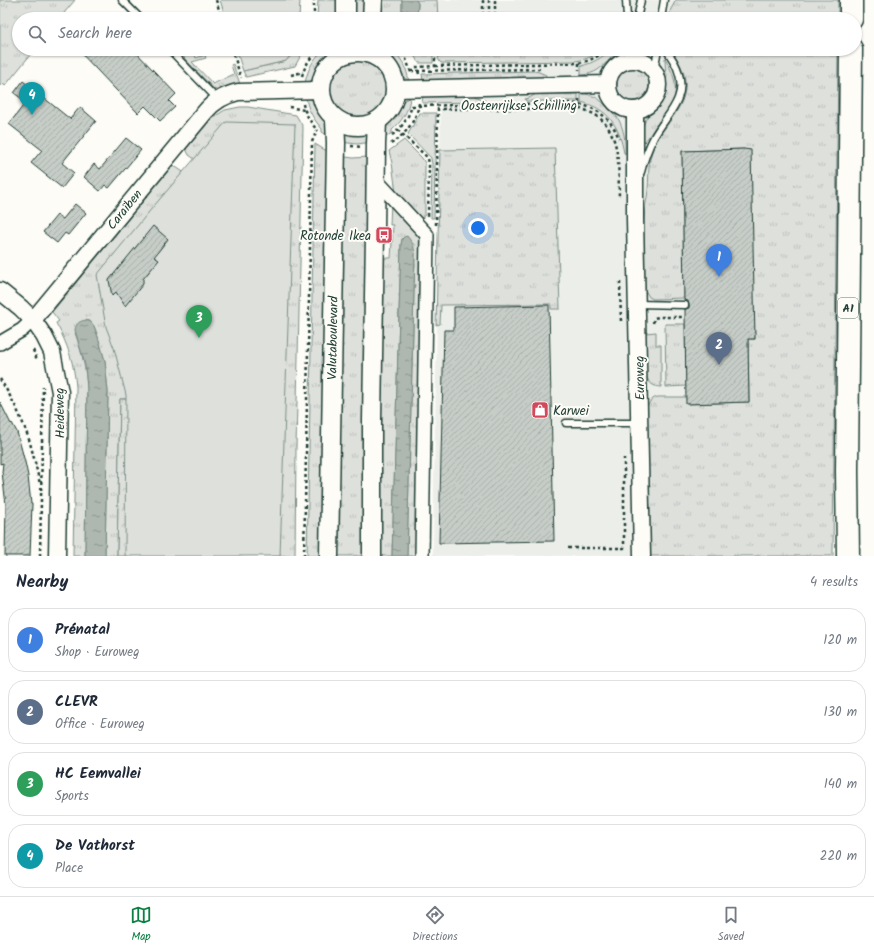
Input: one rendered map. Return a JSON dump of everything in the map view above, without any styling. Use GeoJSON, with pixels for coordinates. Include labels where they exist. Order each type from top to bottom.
{"type":"FeatureCollection","features":[{"type":"Feature","properties":{"kind":"highway"},"geometry":{"type":"LineString","coordinates":[[851,0],[851,12]]}},
{"type":"Feature","properties":{"kind":"highway","name":"A1"},"geometry":{"type":"LineString","coordinates":[[848,556],[847,472],[851,56]]}},
{"type":"Feature","properties":{"kind":"main road"},"geometry":{"type":"LineString","coordinates":[[346,0],[346,12]]}},
{"type":"Feature","properties":{"kind":"main road"},"geometry":{"type":"LineString","coordinates":[[372,12],[373,0]]}},
{"type":"Feature","properties":{"kind":"main road"},"geometry":{"type":"LineString","coordinates":[[339,56],[331,63],[321,80],[321,99],[325,108],[335,120],[347,126],[356,127],[366,126],[377,122],[390,108],[394,99],[394,79],[390,70],[377,56]]}},
{"type":"Feature","properties":{"kind":"main road","name":"Valutaboulevard"},"geometry":{"type":"LineString","coordinates":[[329,556],[336,143],[335,120]]}},
{"type":"Feature","properties":{"kind":"main road"},"geometry":{"type":"LineString","coordinates":[[372,556],[372,420],[377,122]]}},
{"type":"Feature","properties":{"kind":"street"},"geometry":{"type":"LineString","coordinates":[[632,56],[616,66],[609,77],[608,84],[609,91],[616,103],[621,107],[635,110],[642,109],[652,102],[656,96],[659,83],[650,66],[635,56]]}},
{"type":"Feature","properties":{"kind":"street","name":"Oostenrijkse Schilling"},"geometry":{"type":"LineString","coordinates":[[395,89],[608,84]]}},
{"type":"Feature","properties":{"kind":"street","name":"Caraïben"},"geometry":{"type":"LineString","coordinates":[[27,325],[209,107],[227,95],[238,92],[320,90]]}},
{"type":"Feature","properties":{"kind":"street","name":"Euroweg"},"geometry":{"type":"LineString","coordinates":[[635,110],[635,201],[642,556]]}},
{"type":"Feature","properties":{"kind":"street"},"geometry":{"type":"LineString","coordinates":[[376,180],[427,235],[422,556]]}},
{"type":"Feature","properties":{"kind":"street","name":"Heideweg"},"geometry":{"type":"LineString","coordinates":[[0,291],[21,308],[27,325],[44,336],[52,352],[60,392],[57,556]]}},
{"type":"Feature","properties":{"kind":"street"},"geometry":{"type":"LineString","coordinates":[[0,343],[27,325]]}},
{"type":"Feature","properties":{"kind":"lane"},"geometry":{"type":"LineString","coordinates":[[122,0],[134,12]]}},
{"type":"Feature","properties":{"kind":"lane"},"geometry":{"type":"LineString","coordinates":[[626,0],[627,12]]}},
{"type":"Feature","properties":{"kind":"lane"},"geometry":{"type":"LineString","coordinates":[[638,12],[641,0]]}},
{"type":"Feature","properties":{"kind":"lane"},"geometry":{"type":"LineString","coordinates":[[662,12],[663,0]]}},
{"type":"Feature","properties":{"kind":"lane"},"geometry":{"type":"LineString","coordinates":[[176,56],[218,100]]}},
{"type":"Feature","properties":{"kind":"lane"},"geometry":{"type":"LineString","coordinates":[[654,71],[657,56]]}},
{"type":"Feature","properties":{"kind":"lane","name":"Euroweg"},"geometry":{"type":"LineString","coordinates":[[635,201],[649,146],[654,136],[676,106],[680,92],[681,83],[678,70],[670,56]]}},
{"type":"Feature","properties":{"kind":"lane"},"geometry":{"type":"LineString","coordinates":[[637,304],[684,305]]}},
{"type":"Feature","properties":{"kind":"lane"},"geometry":{"type":"LineString","coordinates":[[566,423],[640,423]]}},
{"type":"Feature","properties":{"kind":"path"},"geometry":{"type":"LineString","coordinates":[[216,0],[220,12]]}},
{"type":"Feature","properties":{"kind":"path"},"geometry":{"type":"LineString","coordinates":[[314,0],[314,12]]}},
{"type":"Feature","properties":{"kind":"path"},"geometry":{"type":"LineString","coordinates":[[483,0],[484,12]]}},
{"type":"Feature","properties":{"kind":"path"},"geometry":{"type":"LineString","coordinates":[[489,0],[489,12]]}},
{"type":"Feature","properties":{"kind":"path"},"geometry":{"type":"LineString","coordinates":[[495,0],[495,12]]}},
{"type":"Feature","properties":{"kind":"path"},"geometry":{"type":"LineString","coordinates":[[234,56],[246,92]]}},
{"type":"Feature","properties":{"kind":"path"},"geometry":{"type":"LineString","coordinates":[[435,66],[579,63],[590,61],[599,56]]}},
{"type":"Feature","properties":{"kind":"path"},"geometry":{"type":"LineString","coordinates":[[398,130],[428,158],[427,235],[436,235],[438,109],[579,109],[579,63]]}},
{"type":"Feature","properties":{"kind":"path","name":"Oostenrijkse Schilling"},"geometry":{"type":"LineString","coordinates":[[412,106],[570,102],[596,110],[607,118],[615,130],[620,142]]}},
{"type":"Feature","properties":{"kind":"path","name":"Valutaboulevard"},"geometry":{"type":"LineString","coordinates":[[304,556],[312,142],[317,130]]}},
{"type":"Feature","properties":{"kind":"path"},"geometry":{"type":"LineString","coordinates":[[27,325],[30,342],[38,362]]}},
{"type":"Feature","properties":{"kind":"path","name":"Heideweg"},"geometry":{"type":"LineString","coordinates":[[0,379],[13,401],[22,421],[33,453],[41,489]]}},
{"type":"Feature","properties":{"kind":"path","name":"Heideweg"},"geometry":{"type":"LineString","coordinates":[[40,556],[42,387]]}},
{"type":"Feature","properties":{"kind":"path"},"geometry":{"type":"LineString","coordinates":[[568,548],[624,548],[624,453]]}},
{"type":"Feature","properties":{"kind":"shaded area"},"geometry":{"type":"Polygon","coordinates":[[[437,0],[792,0],[792,12],[438,12],[437,0]]]}},
{"type":"Feature","properties":{"kind":"shaded area"},"geometry":{"type":"Polygon","coordinates":[[[439,56],[793,56],[798,556],[433,556],[441,100],[439,56]]]}},
{"type":"Feature","properties":{"kind":"green space"},"geometry":{"type":"Polygon","coordinates":[[[0,0],[75,0],[65,12],[12,12],[12,56],[29,56],[5,86],[2,83],[0,86],[0,0]]]}},
{"type":"Feature","properties":{"kind":"green space"},"geometry":{"type":"Polygon","coordinates":[[[220,0],[300,0],[299,12],[224,12],[220,0]]]}},
{"type":"Feature","properties":{"kind":"green space"},"geometry":{"type":"Polygon","coordinates":[[[318,0],[341,0],[342,12],[317,12],[318,0]]]}},
{"type":"Feature","properties":{"kind":"green space"},"geometry":{"type":"Polygon","coordinates":[[[349,0],[369,0],[368,12],[349,12],[349,0]]]}},
{"type":"Feature","properties":{"kind":"green space"},"geometry":{"type":"Polygon","coordinates":[[[376,0],[402,0],[402,12],[376,12],[376,0]]]}},
{"type":"Feature","properties":{"kind":"green space"},"geometry":{"type":"Polygon","coordinates":[[[416,0],[437,0],[438,12],[417,12],[418,4],[416,0]]]}},
{"type":"Feature","properties":{"kind":"green space"},"geometry":{"type":"Polygon","coordinates":[[[676,0],[838,0],[838,12],[670,12],[676,0]]]}},
{"type":"Feature","properties":{"kind":"green space"},"geometry":{"type":"Polygon","coordinates":[[[184,56],[195,56],[196,58],[205,56],[206,58],[192,62],[213,84],[234,74],[231,65],[233,64],[240,84],[220,92],[214,89],[184,58],[184,56]]]}},
{"type":"Feature","properties":{"kind":"green space"},"geometry":{"type":"Polygon","coordinates":[[[238,56],[290,56],[286,61],[243,71],[238,56]]]}},
{"type":"Feature","properties":{"kind":"green space"},"geometry":{"type":"Polygon","coordinates":[[[290,56],[301,56],[295,66],[246,77],[243,71],[286,61],[290,56]]]}},
{"type":"Feature","properties":{"kind":"green space"},"geometry":{"type":"Polygon","coordinates":[[[331,56],[315,77],[305,84],[311,65],[317,57],[331,56]]]}},
{"type":"Feature","properties":{"kind":"green space"},"geometry":{"type":"Polygon","coordinates":[[[385,56],[399,56],[405,66],[409,80],[400,75],[385,56]]]}},
{"type":"Feature","properties":{"kind":"green space"},"geometry":{"type":"Polygon","coordinates":[[[414,56],[433,56],[433,63],[419,63],[414,56]]]}},
{"type":"Feature","properties":{"kind":"green space"},"geometry":{"type":"Polygon","coordinates":[[[439,56],[593,56],[576,61],[442,63],[438,59],[439,56]]]}},
{"type":"Feature","properties":{"kind":"green space"},"geometry":{"type":"Polygon","coordinates":[[[603,56],[613,56],[598,70],[581,75],[581,66],[597,60],[603,56]]]}},
{"type":"Feature","properties":{"kind":"green space"},"geometry":{"type":"Polygon","coordinates":[[[675,56],[838,56],[833,556],[650,556],[647,408],[652,399],[658,397],[686,397],[687,404],[749,402],[748,339],[755,339],[744,149],[682,151],[684,298],[653,299],[649,297],[645,290],[644,216],[648,190],[650,159],[659,137],[684,96],[685,84],[683,71],[675,56]]]}},
{"type":"Feature","properties":{"kind":"green space"},"geometry":{"type":"Polygon","coordinates":[[[665,58],[674,78],[674,98],[668,111],[643,143],[642,131],[644,123],[664,96],[666,82],[665,58]]]}},
{"type":"Feature","properties":{"kind":"green space"},"geometry":{"type":"Polygon","coordinates":[[[358,60],[369,62],[382,73],[385,78],[387,89],[385,100],[374,113],[369,116],[358,118],[347,116],[334,105],[331,100],[329,89],[331,78],[342,65],[347,62],[358,60]]]}},
{"type":"Feature","properties":{"kind":"green space"},"geometry":{"type":"Polygon","coordinates":[[[632,67],[644,72],[649,84],[644,96],[632,101],[620,96],[615,84],[620,72],[632,67]]]}},
{"type":"Feature","properties":{"kind":"green space"},"geometry":{"type":"Polygon","coordinates":[[[534,71],[546,76],[542,78],[423,81],[422,74],[534,71]]]}},
{"type":"Feature","properties":{"kind":"green space"},"geometry":{"type":"Polygon","coordinates":[[[536,94],[578,94],[578,101],[526,101],[525,99],[536,94]]]}},
{"type":"Feature","properties":{"kind":"green space"},"geometry":{"type":"Polygon","coordinates":[[[581,94],[590,95],[596,98],[617,117],[624,135],[625,154],[616,127],[611,120],[599,109],[581,102],[581,94]]]}},
{"type":"Feature","properties":{"kind":"green space"},"geometry":{"type":"Polygon","coordinates":[[[472,95],[485,100],[485,102],[422,103],[423,96],[472,95]]]}},
{"type":"Feature","properties":{"kind":"green space"},"geometry":{"type":"Polygon","coordinates":[[[306,97],[316,103],[328,121],[330,137],[322,132],[322,129],[309,110],[306,97]]]}},
{"type":"Feature","properties":{"kind":"green space"},"geometry":{"type":"Polygon","coordinates":[[[410,97],[408,107],[399,123],[392,130],[392,133],[384,138],[385,122],[401,102],[410,97]]]}},
{"type":"Feature","properties":{"kind":"green space"},"geometry":{"type":"Polygon","coordinates":[[[240,107],[296,115],[303,127],[295,556],[271,556],[202,164],[189,155],[186,149],[212,118],[225,110],[240,107]]]}},
{"type":"Feature","properties":{"kind":"green space"},"geometry":{"type":"Polygon","coordinates":[[[420,113],[436,113],[434,218],[431,218],[431,158],[408,134],[420,113]]]}},
{"type":"Feature","properties":{"kind":"green space"},"geometry":{"type":"Polygon","coordinates":[[[226,122],[295,124],[280,556],[125,556],[126,395],[114,348],[106,327],[97,275],[226,122]]]}},
{"type":"Feature","properties":{"kind":"green space"},"geometry":{"type":"Polygon","coordinates":[[[344,130],[358,132],[369,130],[373,142],[357,144],[340,142],[344,130]]]}},
{"type":"Feature","properties":{"kind":"green space"},"geometry":{"type":"Polygon","coordinates":[[[404,140],[425,163],[425,215],[423,218],[421,218],[396,193],[389,151],[404,140]]]}},
{"type":"Feature","properties":{"kind":"green space"},"geometry":{"type":"Polygon","coordinates":[[[315,144],[332,153],[324,556],[307,556],[315,144]]]}},
{"type":"Feature","properties":{"kind":"green space"},"geometry":{"type":"Polygon","coordinates":[[[555,148],[560,309],[551,309],[551,304],[441,305],[440,324],[436,325],[440,150],[555,148]]]}},
{"type":"Feature","properties":{"kind":"green space"},"geometry":{"type":"Polygon","coordinates":[[[339,156],[353,158],[369,157],[366,556],[332,556],[339,156]]]}},
{"type":"Feature","properties":{"kind":"green space"},"geometry":{"type":"Polygon","coordinates":[[[173,165],[189,176],[133,399],[120,399],[117,556],[105,556],[108,392],[105,361],[94,326],[75,333],[80,347],[86,374],[87,389],[85,556],[73,556],[76,387],[70,354],[56,323],[59,321],[52,312],[173,165]]]}},
{"type":"Feature","properties":{"kind":"green space"},"geometry":{"type":"Polygon","coordinates":[[[391,202],[417,233],[421,242],[417,556],[407,556],[415,253],[402,239],[392,556],[373,556],[378,302],[384,258],[391,258],[393,225],[390,225],[391,202]]]}},
{"type":"Feature","properties":{"kind":"green space"},"geometry":{"type":"Polygon","coordinates":[[[665,324],[685,324],[686,386],[666,387],[665,324]]]}},
{"type":"Feature","properties":{"kind":"green space"},"geometry":{"type":"Polygon","coordinates":[[[656,332],[656,345],[661,345],[661,387],[655,386],[648,380],[646,372],[646,333],[656,332]]]}},
{"type":"Feature","properties":{"kind":"green space"},"geometry":{"type":"Polygon","coordinates":[[[120,399],[134,399],[132,556],[117,556],[120,399]]]}},
{"type":"Feature","properties":{"kind":"water"},"geometry":{"type":"Polygon","coordinates":[[[402,0],[416,0],[418,3],[417,12],[402,12],[402,0]]]}},
{"type":"Feature","properties":{"kind":"water"},"geometry":{"type":"Polygon","coordinates":[[[407,236],[413,244],[415,253],[407,556],[392,556],[401,245],[402,239],[407,236]]]}},
{"type":"Feature","properties":{"kind":"water"},"geometry":{"type":"Polygon","coordinates":[[[86,320],[91,322],[94,326],[98,337],[105,361],[108,392],[105,556],[85,556],[87,389],[85,365],[75,330],[79,323],[86,320]]]}},
{"type":"Feature","properties":{"kind":"building"},"geometry":{"type":"Polygon","coordinates":[[[84,56],[140,56],[176,94],[169,101],[175,107],[160,121],[145,106],[138,113],[84,56]]]}},
{"type":"Feature","properties":{"kind":"building"},"geometry":{"type":"Polygon","coordinates":[[[23,81],[70,119],[80,107],[96,121],[62,163],[74,173],[62,188],[31,163],[42,150],[9,124],[26,102],[14,93],[23,81]]]}},
{"type":"Feature","properties":{"kind":"building"},"geometry":{"type":"Polygon","coordinates":[[[126,138],[141,150],[109,188],[105,185],[100,191],[84,177],[94,164],[100,169],[126,138]]]}},
{"type":"Feature","properties":{"kind":"building"},"geometry":{"type":"Polygon","coordinates":[[[751,150],[755,339],[748,339],[749,402],[686,404],[685,309],[689,308],[689,305],[688,301],[684,300],[682,151],[751,150]]]}},
{"type":"Feature","properties":{"kind":"building"},"geometry":{"type":"Polygon","coordinates":[[[75,204],[86,213],[68,235],[65,233],[57,243],[43,232],[57,215],[63,219],[75,204]]]}},
{"type":"Feature","properties":{"kind":"building"},"geometry":{"type":"Polygon","coordinates":[[[153,226],[168,239],[154,257],[159,260],[143,279],[143,284],[125,306],[116,292],[112,296],[109,280],[153,226]]]}},
{"type":"Feature","properties":{"kind":"building"},"geometry":{"type":"Polygon","coordinates":[[[549,305],[554,541],[439,543],[444,330],[454,330],[454,307],[549,305]]]}},
{"type":"Feature","properties":{"kind":"building"},"geometry":{"type":"Polygon","coordinates":[[[0,402],[11,424],[12,423],[17,432],[28,476],[32,504],[30,556],[5,556],[6,505],[2,472],[3,463],[0,464],[0,402]]]}},
{"type":"Feature","properties":{"kind":"place","name":"De Vathorst"},"geometry":{"type":"Point","coordinates":[32,115]}},
{"type":"Feature","properties":{"kind":"place","name":"Rotonde Ikea"},"geometry":{"type":"Point","coordinates":[384,235]}},
{"type":"Feature","properties":{"kind":"place","name":"Prénatal"},"geometry":{"type":"Point","coordinates":[719,277]}},
{"type":"Feature","properties":{"kind":"place","name":"HC Eemvallei"},"geometry":{"type":"Point","coordinates":[199,338]}},
{"type":"Feature","properties":{"kind":"place","name":"CLEVR"},"geometry":{"type":"Point","coordinates":[719,365]}},
{"type":"Feature","properties":{"kind":"place","name":"Karwei"},"geometry":{"type":"Point","coordinates":[540,410]}}]}
